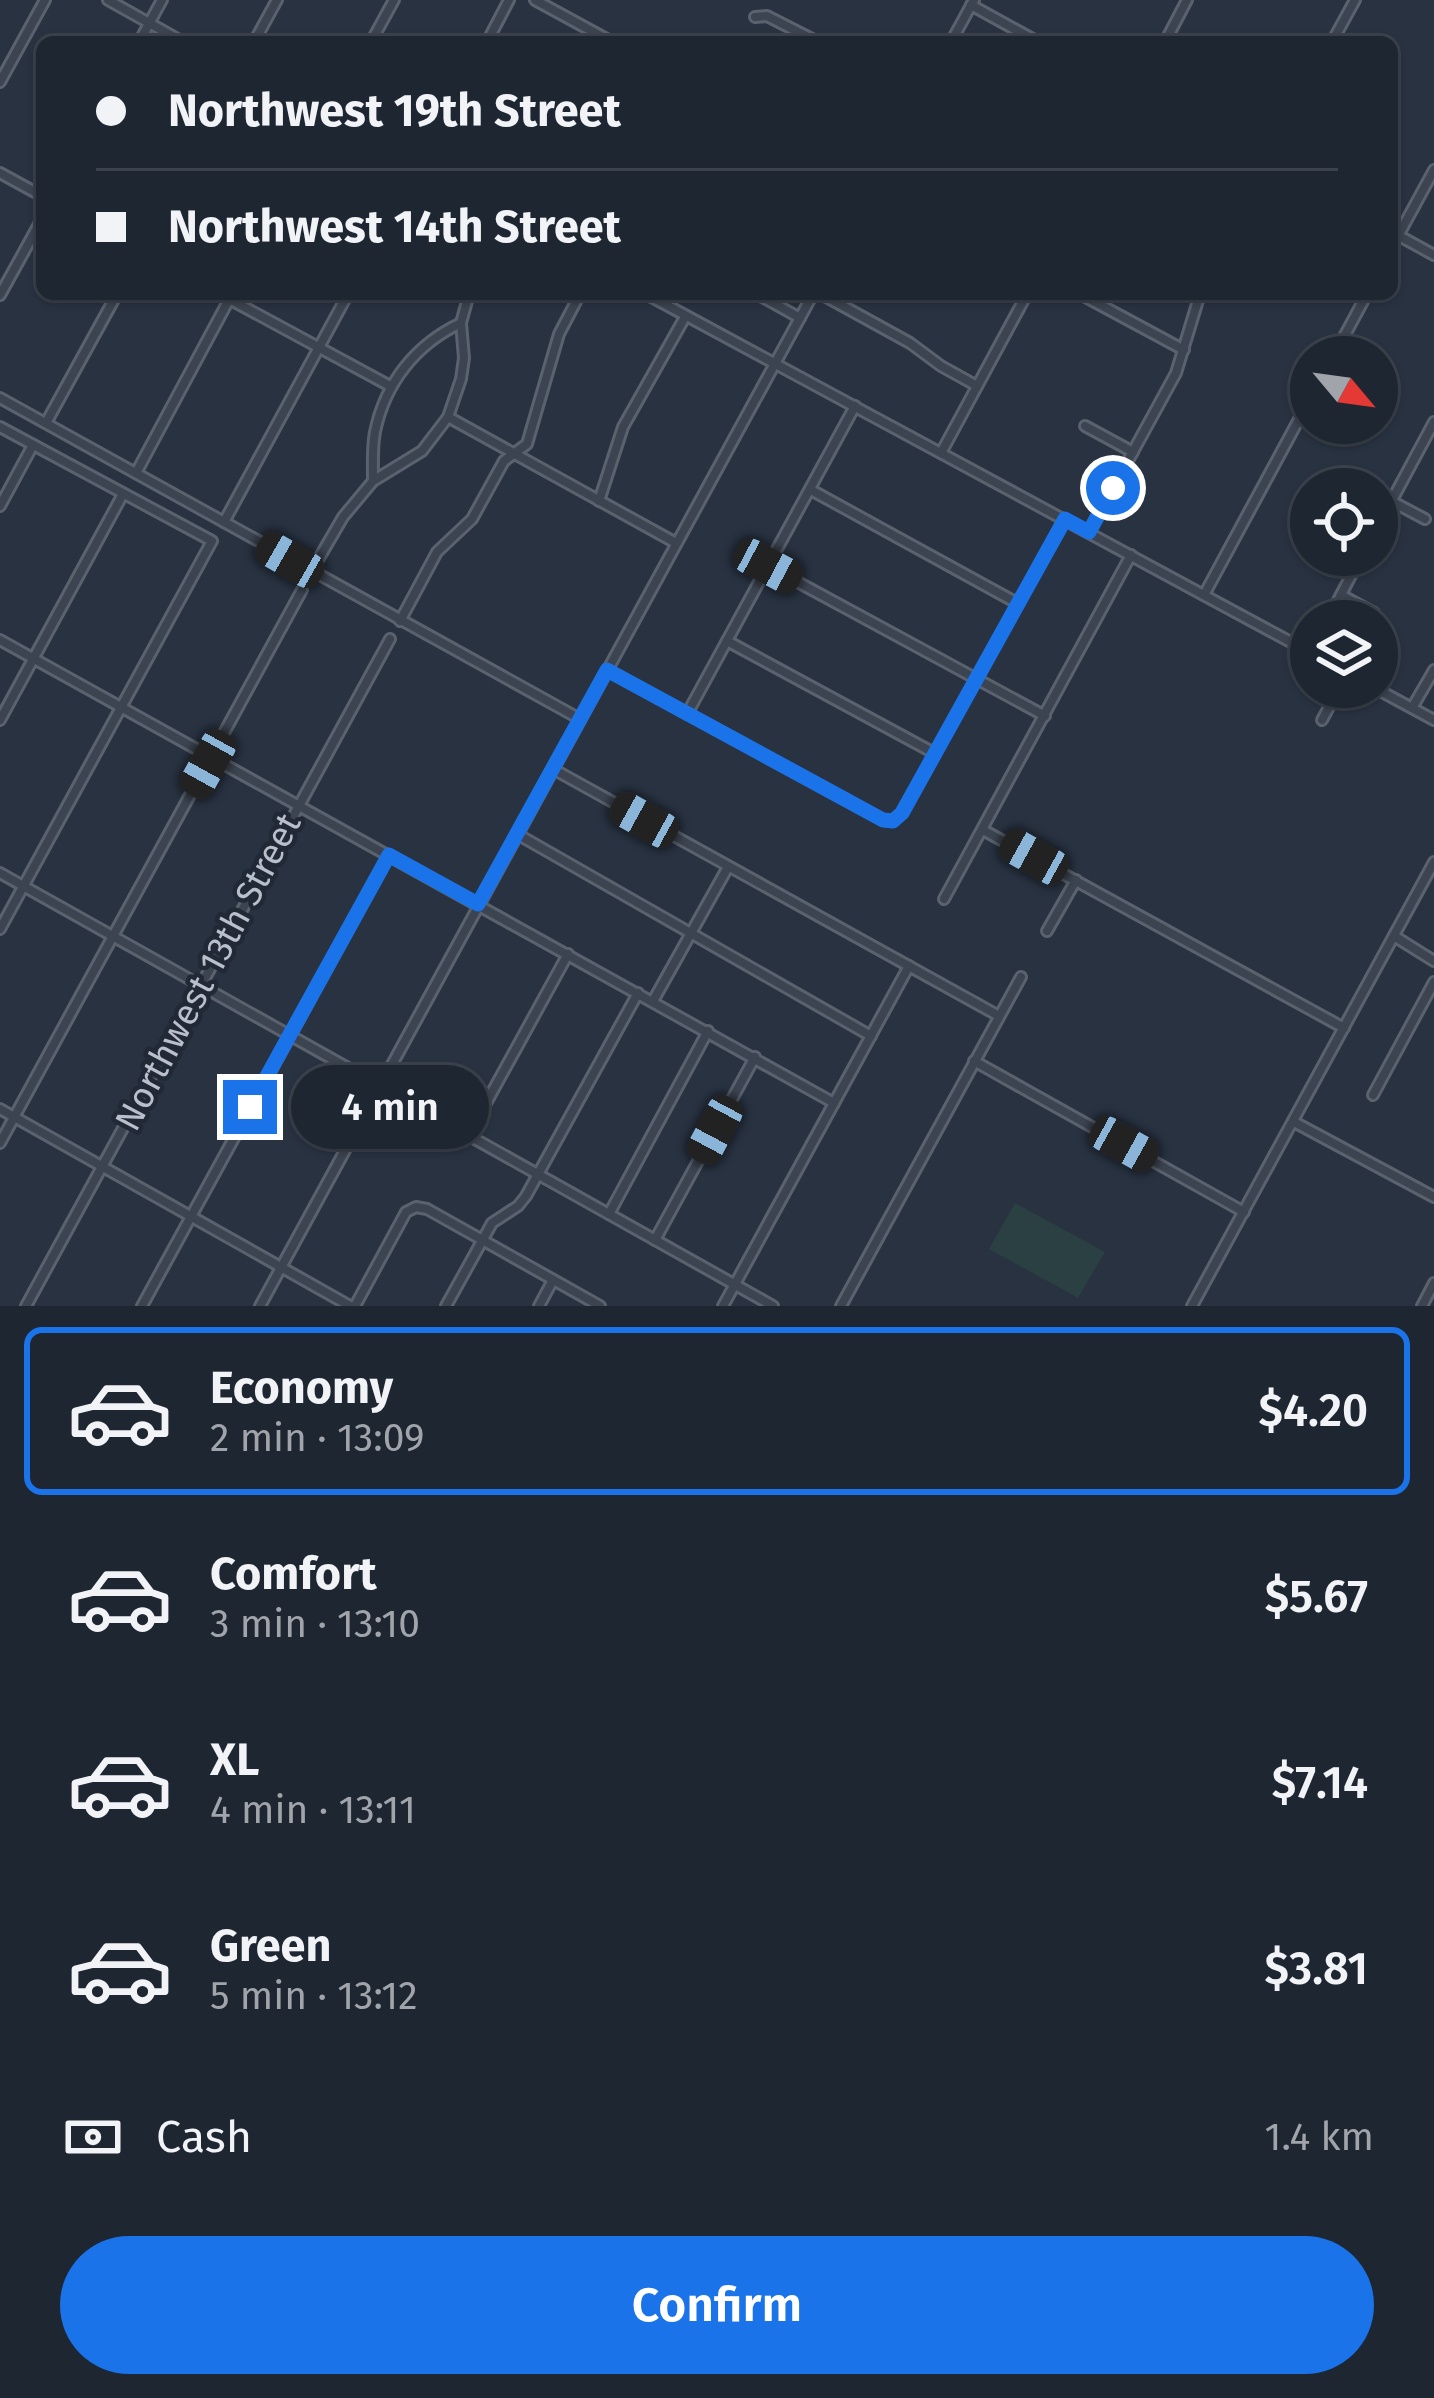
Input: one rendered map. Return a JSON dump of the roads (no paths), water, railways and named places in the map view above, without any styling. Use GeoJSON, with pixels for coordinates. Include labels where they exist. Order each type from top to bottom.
{"type":"FeatureCollection","features":[{"type":"Feature","properties":{"kind":"street"},"geometry":{"type":"LineString","coordinates":[[0,82],[46,0]]}},
{"type":"Feature","properties":{"kind":"street"},"geometry":{"type":"LineString","coordinates":[[107,0],[173,36]]}},
{"type":"Feature","properties":{"kind":"street"},"geometry":{"type":"LineString","coordinates":[[142,36],[162,0]]}},
{"type":"Feature","properties":{"kind":"street"},"geometry":{"type":"LineString","coordinates":[[257,36],[277,0]]}},
{"type":"Feature","properties":{"kind":"street"},"geometry":{"type":"LineString","coordinates":[[374,36],[394,0]]}},
{"type":"Feature","properties":{"kind":"street"},"geometry":{"type":"LineString","coordinates":[[490,36],[509,0]]}},
{"type":"Feature","properties":{"kind":"street"},"geometry":{"type":"LineString","coordinates":[[535,0],[594,36]]}},
{"type":"Feature","properties":{"kind":"street"},"geometry":{"type":"LineString","coordinates":[[1168,36],[1187,0]]}},
{"type":"Feature","properties":{"kind":"street"},"geometry":{"type":"LineString","coordinates":[[1335,36],[1355,0]]}},
{"type":"Feature","properties":{"kind":"street"},"geometry":{"type":"LineString","coordinates":[[954,36],[972,3],[1029,36]]}},
{"type":"Feature","properties":{"kind":"street"},"geometry":{"type":"LineString","coordinates":[[755,17],[779,20],[807,36]]}},
{"type":"Feature","properties":{"kind":"street"},"geometry":{"type":"LineString","coordinates":[[1398,229],[1434,170]]}},
{"type":"Feature","properties":{"kind":"street"},"geometry":{"type":"LineString","coordinates":[[0,173],[36,193]]}},
{"type":"Feature","properties":{"kind":"street"},"geometry":{"type":"LineString","coordinates":[[0,295],[36,230]]}},
{"type":"Feature","properties":{"kind":"street"},"geometry":{"type":"LineString","coordinates":[[1398,236],[1434,255]]}},
{"type":"Feature","properties":{"kind":"street"},"geometry":{"type":"LineString","coordinates":[[46,423],[114,300]]}},
{"type":"Feature","properties":{"kind":"street"},"geometry":{"type":"LineString","coordinates":[[136,473],[226,300]]}},
{"type":"Feature","properties":{"kind":"street"},"geometry":{"type":"LineString","coordinates":[[235,300],[390,386]]}},
{"type":"Feature","properties":{"kind":"street"},"geometry":{"type":"LineString","coordinates":[[224,522],[345,300]]}},
{"type":"Feature","properties":{"kind":"street"},"geometry":{"type":"LineString","coordinates":[[311,572],[343,517],[373,481],[422,452],[448,417],[461,379],[461,323],[467,300]]}},
{"type":"Feature","properties":{"kind":"street"},"geometry":{"type":"LineString","coordinates":[[400,621],[437,551],[472,519],[504,461],[527,444],[559,334],[577,300]]}},
{"type":"Feature","properties":{"kind":"street"},"geometry":{"type":"LineString","coordinates":[[656,300],[1290,641]]}},
{"type":"Feature","properties":{"kind":"street"},"geometry":{"type":"LineString","coordinates":[[768,300],[800,318]]}},
{"type":"Feature","properties":{"kind":"street"},"geometry":{"type":"LineString","coordinates":[[260,1306],[813,300]]}},
{"type":"Feature","properties":{"kind":"street"},"geometry":{"type":"LineString","coordinates":[[828,300],[910,343],[977,386]]}},
{"type":"Feature","properties":{"kind":"street"},"geometry":{"type":"LineString","coordinates":[[940,453],[1024,300]]}},
{"type":"Feature","properties":{"kind":"street"},"geometry":{"type":"LineString","coordinates":[[1091,300],[1184,350]]}},
{"type":"Feature","properties":{"kind":"street"},"geometry":{"type":"LineString","coordinates":[[1089,532],[1176,374],[1198,300]]}},
{"type":"Feature","properties":{"kind":"street"},"geometry":{"type":"LineString","coordinates":[[1344,336],[1363,300]]}},
{"type":"Feature","properties":{"kind":"street"},"geometry":{"type":"LineString","coordinates":[[599,501],[623,428],[685,317]]}},
{"type":"Feature","properties":{"kind":"street"},"geometry":{"type":"LineString","coordinates":[[373,481],[374,434],[390,386],[420,350],[461,323]]}},
{"type":"Feature","properties":{"kind":"street"},"geometry":{"type":"LineString","coordinates":[[0,398],[580,719]]}},
{"type":"Feature","properties":{"kind":"street"},"geometry":{"type":"LineString","coordinates":[[687,714],[855,406]]}},
{"type":"Feature","properties":{"kind":"street"},"geometry":{"type":"LineString","coordinates":[[448,417],[676,543]]}},
{"type":"Feature","properties":{"kind":"street"},"geometry":{"type":"LineString","coordinates":[[1398,488],[1434,422]]}},
{"type":"Feature","properties":{"kind":"street"},"geometry":{"type":"LineString","coordinates":[[1085,426],[1132,452]]}},
{"type":"Feature","properties":{"kind":"street"},"geometry":{"type":"LineString","coordinates":[[0,427],[212,542],[0,929]]}},
{"type":"Feature","properties":{"kind":"street"},"geometry":{"type":"LineString","coordinates":[[1204,595],[1290,436]]}},
{"type":"Feature","properties":{"kind":"street"},"geometry":{"type":"LineString","coordinates":[[0,506],[33,445]]}},
{"type":"Feature","properties":{"kind":"street"},"geometry":{"type":"LineString","coordinates":[[811,490],[1017,603]]}},
{"type":"Feature","properties":{"kind":"street"},"geometry":{"type":"LineString","coordinates":[[0,720],[123,494]]}},
{"type":"Feature","properties":{"kind":"street"},"geometry":{"type":"LineString","coordinates":[[1398,505],[1425,519]]}},
{"type":"Feature","properties":{"kind":"street"},"geometry":{"type":"LineString","coordinates":[[607,670],[883,820],[893,821],[902,813],[1065,519]]}},
{"type":"Feature","properties":{"kind":"street"},"geometry":{"type":"LineString","coordinates":[[944,899],[1131,555]]}},
{"type":"Feature","properties":{"kind":"street"},"geometry":{"type":"LineString","coordinates":[[768,566],[1045,716]]}},
{"type":"Feature","properties":{"kind":"street"},"geometry":{"type":"LineString","coordinates":[[1338,600],[1351,576]]}},
{"type":"Feature","properties":{"kind":"street"},"geometry":{"type":"LineString","coordinates":[[0,1143],[302,590]]}},
{"type":"Feature","properties":{"kind":"street"},"geometry":{"type":"LineString","coordinates":[[1341,595],[1350,600]]}},
{"type":"Feature","properties":{"kind":"street","name":"Northwest 13th Street"},"geometry":{"type":"LineString","coordinates":[[26,1306],[390,639]]}},
{"type":"Feature","properties":{"kind":"street"},"geometry":{"type":"LineString","coordinates":[[0,640],[834,1103]]}},
{"type":"Feature","properties":{"kind":"street"},"geometry":{"type":"LineString","coordinates":[[727,641],[934,753]]}},
{"type":"Feature","properties":{"kind":"street"},"geometry":{"type":"LineString","coordinates":[[1412,709],[1434,670]]}},
{"type":"Feature","properties":{"kind":"street"},"geometry":{"type":"LineString","coordinates":[[1398,701],[1434,720]]}},
{"type":"Feature","properties":{"kind":"street"},"geometry":{"type":"LineString","coordinates":[[1322,720],[1329,708]]}},
{"type":"Feature","properties":{"kind":"street"},"geometry":{"type":"LineString","coordinates":[[553,769],[998,1016]]}},
{"type":"Feature","properties":{"kind":"street"},"geometry":{"type":"LineString","coordinates":[[983,830],[1345,1028]]}},
{"type":"Feature","properties":{"kind":"street"},"geometry":{"type":"LineString","coordinates":[[517,834],[871,1036]]}},
{"type":"Feature","properties":{"kind":"street"},"geometry":{"type":"LineString","coordinates":[[142,1306],[389,855]]}},
{"type":"Feature","properties":{"kind":"street"},"geometry":{"type":"LineString","coordinates":[[1192,1306],[1434,862]]}},
{"type":"Feature","properties":{"kind":"street"},"geometry":{"type":"LineString","coordinates":[[653,1001],[728,867]]}},
{"type":"Feature","properties":{"kind":"street"},"geometry":{"type":"LineString","coordinates":[[0,873],[773,1306]]}},
{"type":"Feature","properties":{"kind":"street"},"geometry":{"type":"LineString","coordinates":[[1047,931],[1076,880]]}},
{"type":"Feature","properties":{"kind":"street"},"geometry":{"type":"LineString","coordinates":[[1394,936],[1434,961]]}},
{"type":"Feature","properties":{"kind":"street"},"geometry":{"type":"LineString","coordinates":[[468,1136],[568,954]]}},
{"type":"Feature","properties":{"kind":"street"},"geometry":{"type":"LineString","coordinates":[[723,1306],[909,966]]}},
{"type":"Feature","properties":{"kind":"street"},"geometry":{"type":"LineString","coordinates":[[841,1306],[1021,977]]}},
{"type":"Feature","properties":{"kind":"street"},"geometry":{"type":"LineString","coordinates":[[1373,1095],[1434,982]]}},
{"type":"Feature","properties":{"kind":"street"},"geometry":{"type":"LineString","coordinates":[[446,1306],[492,1223],[518,1206],[538,1175],[638,993]]}},
{"type":"Feature","properties":{"kind":"street"},"geometry":{"type":"LineString","coordinates":[[609,1214],[708,1031]]}},
{"type":"Feature","properties":{"kind":"street"},"geometry":{"type":"LineString","coordinates":[[655,1240],[755,1058]]}},
{"type":"Feature","properties":{"kind":"street"},"geometry":{"type":"LineString","coordinates":[[974,1061],[1244,1212]]}},
{"type":"Feature","properties":{"kind":"street"},"geometry":{"type":"LineString","coordinates":[[0,1109],[352,1306],[406,1212],[416,1207],[600,1306]]}},
{"type":"Feature","properties":{"kind":"street"},"geometry":{"type":"LineString","coordinates":[[1294,1122],[1434,1196]]}},
{"type":"Feature","properties":{"kind":"street"},"geometry":{"type":"LineString","coordinates":[[539,1306],[553,1280]]}},
{"type":"Feature","properties":{"kind":"street"},"geometry":{"type":"LineString","coordinates":[[1422,1306],[1434,1283]]}}]}
